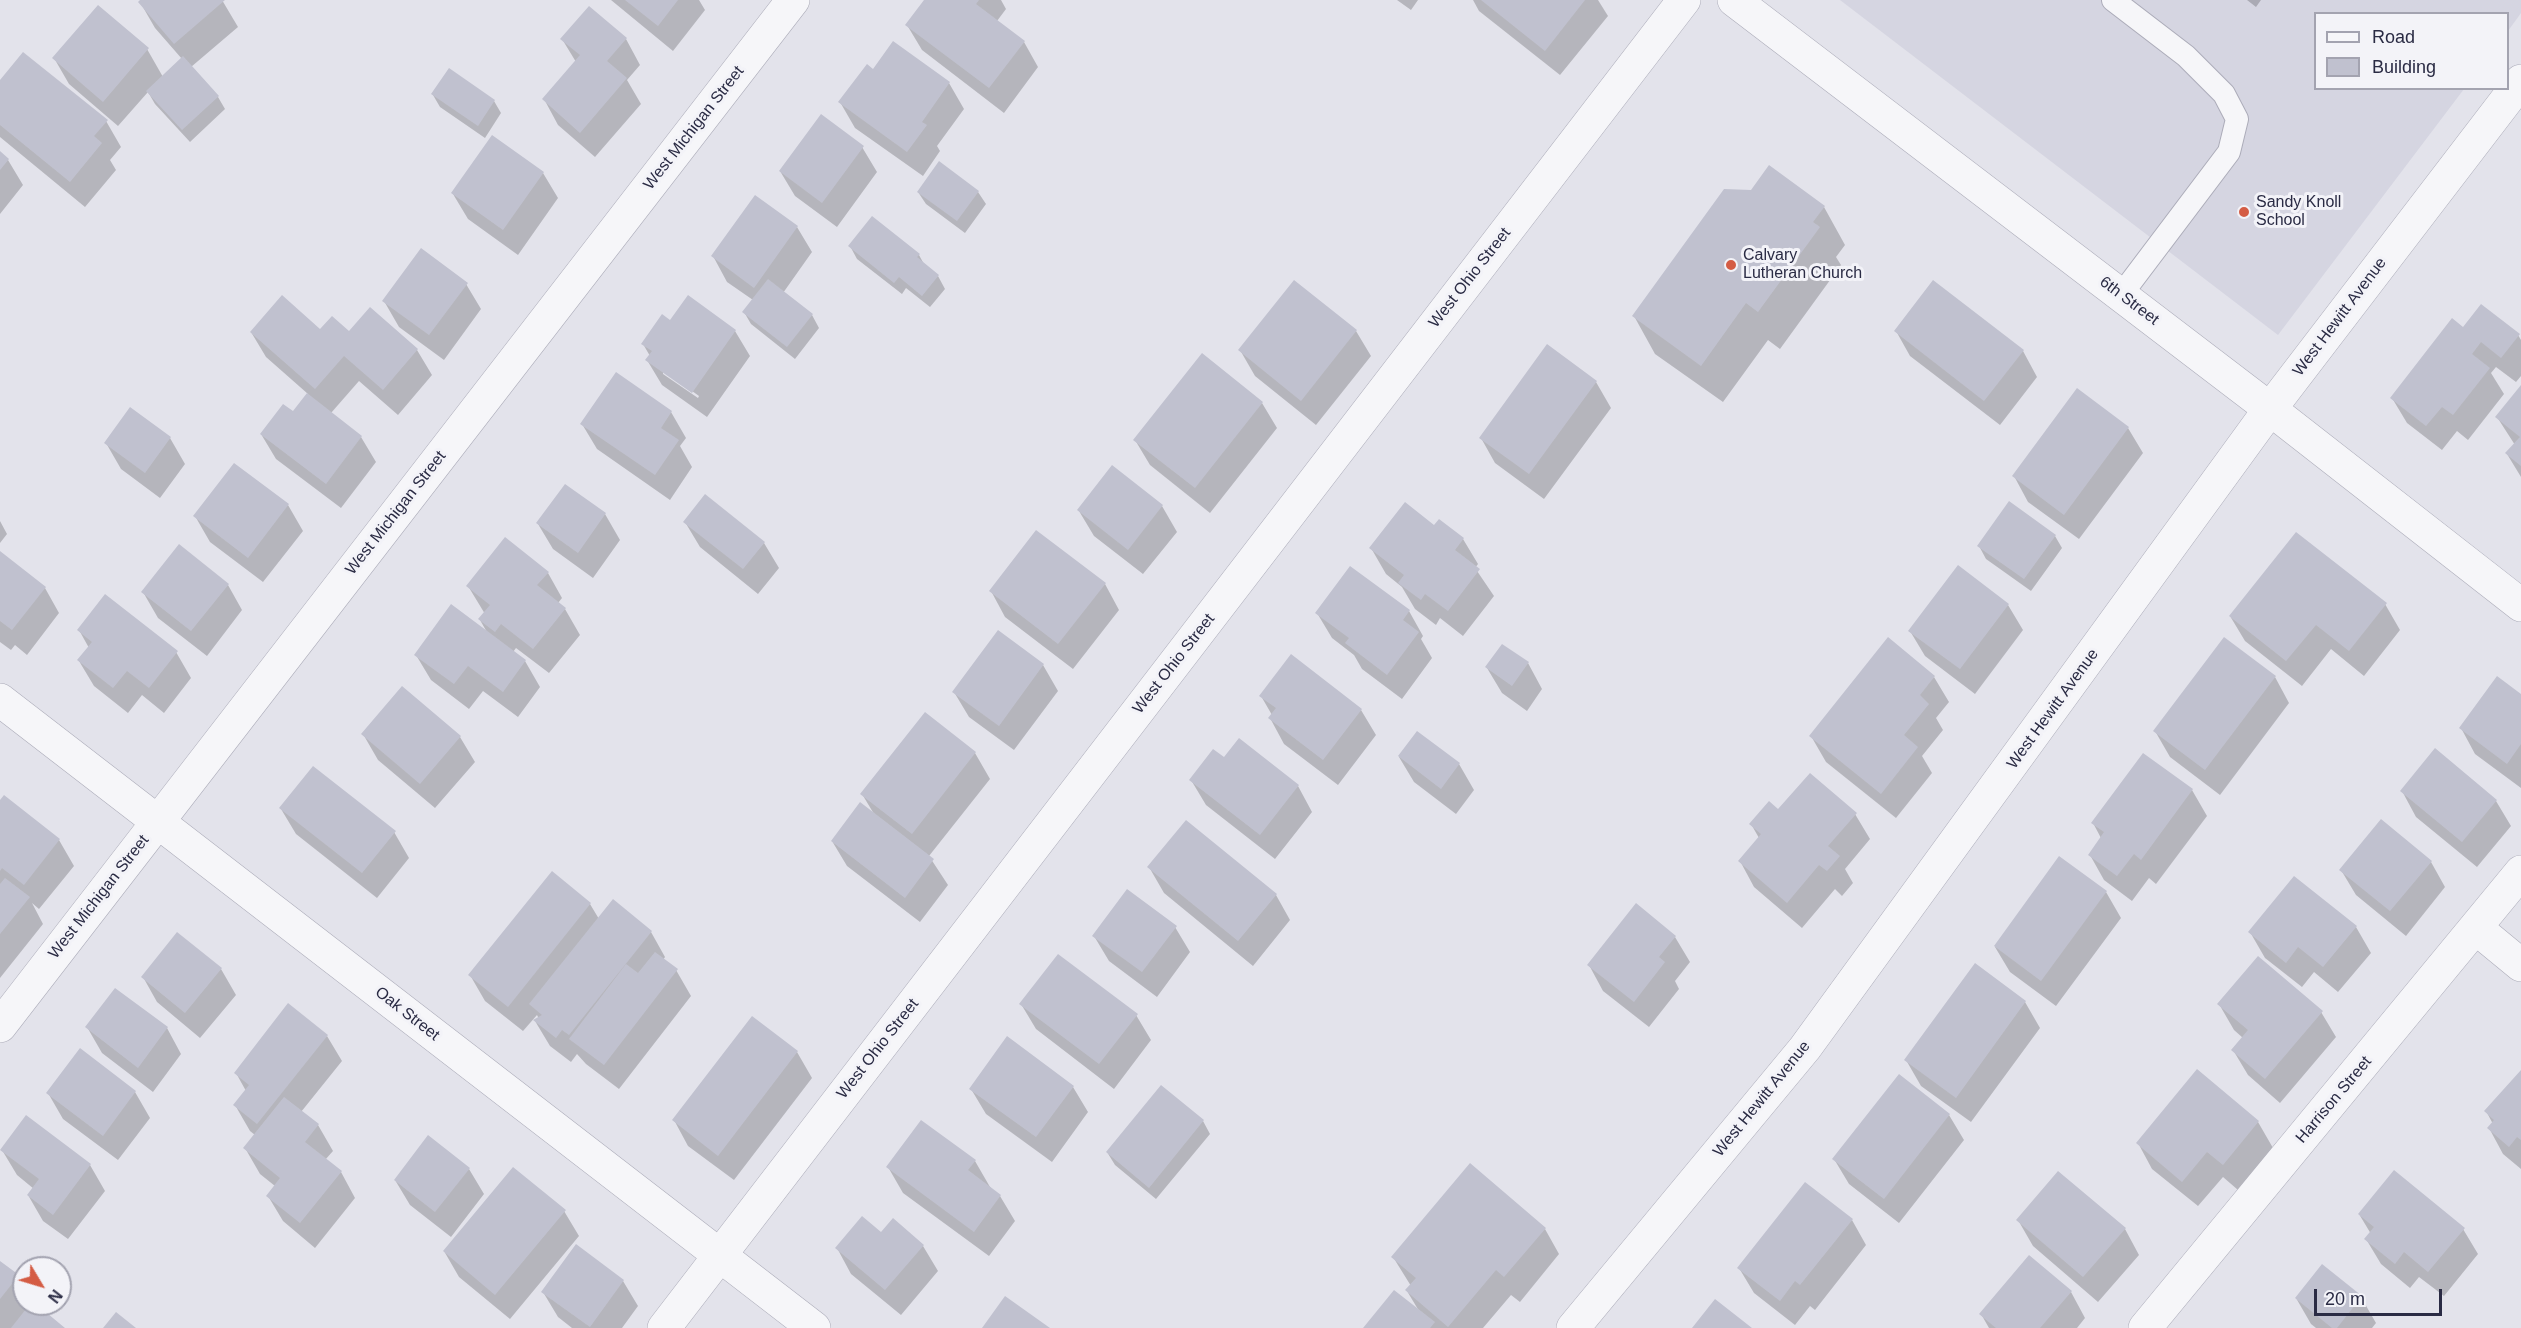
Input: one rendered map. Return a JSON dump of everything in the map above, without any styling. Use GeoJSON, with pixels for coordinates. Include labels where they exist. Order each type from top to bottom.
{"type":"FeatureCollection","features":[{"type":"Feature","properties":{"kind":"street","name":"West Michigan Street"},"geometry":{"type":"LineString","coordinates":[[0,1026],[793,0]]}},
{"type":"Feature","properties":{"kind":"street","name":"West Ohio Street"},"geometry":{"type":"LineString","coordinates":[[664,1328],[1684,0]]}},
{"type":"Feature","properties":{"kind":"street","name":"6th Street"},"geometry":{"type":"LineString","coordinates":[[1734,0],[2270,409],[2521,605]]}},
{"type":"Feature","properties":{"kind":"street","name":"West Hewitt Avenue"},"geometry":{"type":"LineString","coordinates":[[1573,1328],[1805,1048],[2270,409],[2521,81]]}},
{"type":"Feature","properties":{"kind":"street","name":"Oak Street"},"geometry":{"type":"LineString","coordinates":[[0,700],[814,1328]]}},
{"type":"Feature","properties":{"kind":"street","name":"Harrison Street"},"geometry":{"type":"LineString","coordinates":[[2145,1328],[2521,872]]}},
{"type":"Feature","properties":{"kind":"street"},"geometry":{"type":"LineString","coordinates":[[2476,928],[2521,965]]}},
{"type":"Feature","properties":{"kind":"lane"},"geometry":{"type":"LineString","coordinates":[[2113,0],[2186,56],[2224,94],[2237,120],[2229,152],[2121,295]]}},
{"type":"Feature","properties":{"kind":"shaded area","name":"Sandy Knoll School"},"geometry":{"type":"Polygon","coordinates":[[[1840,0],[2521,0],[2521,13],[2509,30],[2509,12],[2314,12],[2314,90],[2463,90],[2278,335],[1840,0]]]}},
{"type":"Feature","properties":{"kind":"building"},"geometry":{"type":"Polygon","coordinates":[[[140,0],[225,0],[174,44],[138,2],[140,0]]]}},
{"type":"Feature","properties":{"kind":"building"},"geometry":{"type":"Polygon","coordinates":[[[625,0],[678,0],[658,26],[625,0]]]}},
{"type":"Feature","properties":{"kind":"building"},"geometry":{"type":"Polygon","coordinates":[[[924,0],[979,0],[976,4],[1025,41],[989,88],[905,25],[924,0]]]}},
{"type":"Feature","properties":{"kind":"building"},"geometry":{"type":"Polygon","coordinates":[[[1481,0],[1585,0],[1545,51],[1481,0]]]}},
{"type":"Feature","properties":{"kind":"building"},"geometry":{"type":"Polygon","coordinates":[[[98,5],[149,48],[103,102],[52,58],[98,5]]]}},
{"type":"Feature","properties":{"kind":"building"},"geometry":{"type":"Polygon","coordinates":[[[589,6],[627,38],[607,61],[627,78],[580,133],[542,99],[580,55],[560,39],[589,6]]]}},
{"type":"Feature","properties":{"kind":"building"},"geometry":{"type":"Polygon","coordinates":[[[893,41],[950,82],[922,122],[927,125],[907,152],[838,102],[867,64],[873,69],[893,41]]]}},
{"type":"Feature","properties":{"kind":"building"},"geometry":{"type":"Polygon","coordinates":[[[23,52],[108,120],[94,136],[102,143],[70,182],[0,125],[0,80],[23,52]]]}},
{"type":"Feature","properties":{"kind":"building"},"geometry":{"type":"Polygon","coordinates":[[[183,56],[219,96],[182,130],[146,91],[183,56]]]}},
{"type":"Feature","properties":{"kind":"building"},"geometry":{"type":"Polygon","coordinates":[[[449,68],[495,100],[478,126],[431,94],[449,68]]]}},
{"type":"Feature","properties":{"kind":"building"},"geometry":{"type":"Polygon","coordinates":[[[821,114],[864,146],[822,203],[779,171],[821,114]]]}},
{"type":"Feature","properties":{"kind":"building"},"geometry":{"type":"Polygon","coordinates":[[[492,135],[544,172],[503,230],[451,193],[492,135]]]}},
{"type":"Feature","properties":{"kind":"building"},"geometry":{"type":"Polygon","coordinates":[[[0,151],[9,159],[0,170],[0,151]]]}},
{"type":"Feature","properties":{"kind":"building"},"geometry":{"type":"Polygon","coordinates":[[[939,161],[979,191],[957,221],[917,192],[939,161]]]}},
{"type":"Feature","properties":{"kind":"building","name":"Calvary Lutheran Church"},"geometry":{"type":"Polygon","coordinates":[[[1769,165],[1825,206],[1813,222],[1820,227],[1758,312],[1746,303],[1701,366],[1632,316],[1724,189],[1751,190],[1769,165]]]}},
{"type":"Feature","properties":{"kind":"building"},"geometry":{"type":"Polygon","coordinates":[[[755,195],[798,226],[754,288],[711,256],[755,195]]]}},
{"type":"Feature","properties":{"kind":"building"},"geometry":{"type":"Polygon","coordinates":[[[872,216],[920,254],[917,257],[939,275],[922,296],[899,277],[894,283],[848,246],[872,216]]]}},
{"type":"Feature","properties":{"kind":"building"},"geometry":{"type":"Polygon","coordinates":[[[421,248],[468,283],[429,335],[382,301],[421,248]]]}},
{"type":"Feature","properties":{"kind":"building"},"geometry":{"type":"Polygon","coordinates":[[[768,279],[813,314],[787,347],[742,312],[768,279]]]}},
{"type":"Feature","properties":{"kind":"building"},"geometry":{"type":"Polygon","coordinates":[[[1294,280],[1357,330],[1301,401],[1238,350],[1294,280]]]}},
{"type":"Feature","properties":{"kind":"building"},"geometry":{"type":"Polygon","coordinates":[[[1933,280],[2024,350],[1984,401],[1894,331],[1933,280]]]}},
{"type":"Feature","properties":{"kind":"building"},"geometry":{"type":"Polygon","coordinates":[[[282,295],[320,329],[332,316],[349,331],[370,307],[418,349],[383,390],[344,356],[315,389],[250,332],[282,295]]]}},
{"type":"Feature","properties":{"kind":"building"},"geometry":{"type":"Polygon","coordinates":[[[688,295],[736,330],[692,393],[645,360],[652,351],[641,344],[662,314],[670,320],[688,295]]]}},
{"type":"Feature","properties":{"kind":"building"},"geometry":{"type":"Polygon","coordinates":[[[2481,304],[2520,334],[2501,358],[2481,342],[2472,354],[2490,368],[2453,415],[2442,407],[2426,426],[2390,398],[2452,318],[2463,327],[2481,304]]]}},
{"type":"Feature","properties":{"kind":"building"},"geometry":{"type":"Polygon","coordinates":[[[1547,344],[1597,381],[1529,474],[1479,438],[1547,344]]]}},
{"type":"Feature","properties":{"kind":"building"},"geometry":{"type":"Polygon","coordinates":[[[1202,353],[1263,402],[1195,488],[1133,440],[1202,353]]]}},
{"type":"Feature","properties":{"kind":"building"},"geometry":{"type":"Polygon","coordinates":[[[616,372],[672,411],[661,428],[679,440],[655,475],[580,424],[616,372]]]}},
{"type":"Feature","properties":{"kind":"building"},"geometry":{"type":"Polygon","coordinates":[[[2521,385],[2521,466],[2505,453],[2520,437],[2495,417],[2521,385]]]}},
{"type":"Feature","properties":{"kind":"building"},"geometry":{"type":"Polygon","coordinates":[[[2077,388],[2129,427],[2064,515],[2012,476],[2077,388]]]}},
{"type":"Feature","properties":{"kind":"building"},"geometry":{"type":"Polygon","coordinates":[[[307,393],[362,436],[326,484],[260,434],[283,404],[293,411],[307,393]]]}},
{"type":"Feature","properties":{"kind":"building"},"geometry":{"type":"Polygon","coordinates":[[[130,407],[171,437],[145,473],[104,443],[130,407]]]}},
{"type":"Feature","properties":{"kind":"building"},"geometry":{"type":"Polygon","coordinates":[[[234,463],[289,504],[248,558],[193,516],[234,463]]]}},
{"type":"Feature","properties":{"kind":"building"},"geometry":{"type":"Polygon","coordinates":[[[1112,465],[1163,505],[1128,550],[1077,510],[1112,465]]]}},
{"type":"Feature","properties":{"kind":"building"},"geometry":{"type":"Polygon","coordinates":[[[565,484],[606,513],[578,553],[536,523],[565,484]]]}},
{"type":"Feature","properties":{"kind":"building"},"geometry":{"type":"Polygon","coordinates":[[[705,494],[765,542],[743,569],[683,522],[705,494]]]}},
{"type":"Feature","properties":{"kind":"building"},"geometry":{"type":"Polygon","coordinates":[[[2009,501],[2056,535],[2024,579],[1977,546],[2009,501]]]}},
{"type":"Feature","properties":{"kind":"building"},"geometry":{"type":"Polygon","coordinates":[[[1405,502],[1434,525],[1439,519],[1464,538],[1455,550],[1480,569],[1448,611],[1425,594],[1421,600],[1398,583],[1404,575],[1369,548],[1405,502]]]}},
{"type":"Feature","properties":{"kind":"building"},"geometry":{"type":"Polygon","coordinates":[[[1036,530],[1106,583],[1058,644],[989,591],[1036,530]]]}},
{"type":"Feature","properties":{"kind":"building"},"geometry":{"type":"Polygon","coordinates":[[[2296,532],[2387,603],[2349,651],[2316,625],[2286,661],[2229,616],[2296,532]]]}},
{"type":"Feature","properties":{"kind":"building"},"geometry":{"type":"Polygon","coordinates":[[[505,537],[549,572],[537,585],[566,608],[533,649],[501,624],[495,632],[478,619],[490,605],[466,586],[505,537]]]}},
{"type":"Feature","properties":{"kind":"building"},"geometry":{"type":"Polygon","coordinates":[[[179,544],[229,584],[191,631],[141,592],[179,544]]]}},
{"type":"Feature","properties":{"kind":"building"},"geometry":{"type":"Polygon","coordinates":[[[0,551],[46,587],[12,630],[0,621],[0,551]]]}},
{"type":"Feature","properties":{"kind":"building"},"geometry":{"type":"Polygon","coordinates":[[[1958,565],[2009,604],[1960,669],[1908,631],[1958,565]]]}},
{"type":"Feature","properties":{"kind":"building"},"geometry":{"type":"Polygon","coordinates":[[[1350,566],[1410,610],[1403,620],[1419,632],[1387,675],[1345,643],[1349,638],[1315,613],[1350,566]]]}},
{"type":"Feature","properties":{"kind":"building"},"geometry":{"type":"Polygon","coordinates":[[[105,594],[178,651],[149,688],[127,671],[113,688],[77,660],[92,642],[77,630],[105,594]]]}},
{"type":"Feature","properties":{"kind":"building"},"geometry":{"type":"Polygon","coordinates":[[[451,604],[526,660],[503,692],[468,666],[454,684],[414,655],[451,604]]]}},
{"type":"Feature","properties":{"kind":"building"},"geometry":{"type":"Polygon","coordinates":[[[998,630],[1044,664],[999,726],[952,692],[998,630]]]}},
{"type":"Feature","properties":{"kind":"building"},"geometry":{"type":"Polygon","coordinates":[[[1888,637],[1935,676],[1920,695],[1929,704],[1904,735],[1918,747],[1881,794],[1809,736],[1888,637]]]}},
{"type":"Feature","properties":{"kind":"building"},"geometry":{"type":"Polygon","coordinates":[[[2224,637],[2276,676],[2205,770],[2153,731],[2224,637]]]}},
{"type":"Feature","properties":{"kind":"building"},"geometry":{"type":"Polygon","coordinates":[[[1502,644],[1529,662],[1512,686],[1485,667],[1502,644]]]}},
{"type":"Feature","properties":{"kind":"building"},"geometry":{"type":"Polygon","coordinates":[[[1291,654],[1362,709],[1323,760],[1268,718],[1276,708],[1259,696],[1291,654]]]}},
{"type":"Feature","properties":{"kind":"building"},"geometry":{"type":"Polygon","coordinates":[[[2497,676],[2521,694],[2521,744],[2507,764],[2459,728],[2497,676]]]}},
{"type":"Feature","properties":{"kind":"building"},"geometry":{"type":"Polygon","coordinates":[[[402,686],[461,736],[420,784],[361,734],[402,686]]]}},
{"type":"Feature","properties":{"kind":"building"},"geometry":{"type":"Polygon","coordinates":[[[925,712],[976,752],[912,834],[860,794],[925,712]]]}},
{"type":"Feature","properties":{"kind":"building"},"geometry":{"type":"Polygon","coordinates":[[[1417,731],[1460,763],[1441,789],[1398,756],[1417,731]]]}},
{"type":"Feature","properties":{"kind":"building"},"geometry":{"type":"Polygon","coordinates":[[[1239,738],[1299,785],[1260,835],[1189,780],[1213,749],[1224,757],[1239,738]]]}},
{"type":"Feature","properties":{"kind":"building"},"geometry":{"type":"Polygon","coordinates":[[[2435,748],[2497,800],[2462,842],[2400,791],[2435,748]]]}},
{"type":"Feature","properties":{"kind":"building"},"geometry":{"type":"Polygon","coordinates":[[[2143,753],[2193,789],[2141,860],[2134,854],[2117,876],[2088,855],[2104,832],[2091,823],[2143,753]]]}},
{"type":"Feature","properties":{"kind":"building"},"geometry":{"type":"Polygon","coordinates":[[[313,766],[396,831],[362,873],[279,808],[313,766]]]}},
{"type":"Feature","properties":{"kind":"building"},"geometry":{"type":"Polygon","coordinates":[[[1810,773],[1857,813],[1828,846],[1840,856],[1827,871],[1819,865],[1787,903],[1738,861],[1761,834],[1749,824],[1769,801],[1778,809],[1810,773]]]}},
{"type":"Feature","properties":{"kind":"building"},"geometry":{"type":"Polygon","coordinates":[[[4,795],[60,839],[24,885],[2,868],[0,871],[0,800],[4,795]]]}},
{"type":"Feature","properties":{"kind":"building"},"geometry":{"type":"Polygon","coordinates":[[[860,802],[934,859],[905,898],[831,841],[860,802]]]}},
{"type":"Feature","properties":{"kind":"building"},"geometry":{"type":"Polygon","coordinates":[[[2381,819],[2432,861],[2390,911],[2339,870],[2381,819]]]}},
{"type":"Feature","properties":{"kind":"building"},"geometry":{"type":"Polygon","coordinates":[[[1186,820],[1277,894],[1238,941],[1147,867],[1186,820]]]}},
{"type":"Feature","properties":{"kind":"building"},"geometry":{"type":"Polygon","coordinates":[[[2059,856],[2107,891],[2041,981],[1994,946],[2059,856]]]}},
{"type":"Feature","properties":{"kind":"building"},"geometry":{"type":"Polygon","coordinates":[[[552,871],[591,903],[508,1007],[468,975],[552,871]]]}},
{"type":"Feature","properties":{"kind":"building"},"geometry":{"type":"Polygon","coordinates":[[[2294,876],[2357,926],[2323,967],[2298,947],[2286,963],[2248,932],[2294,876]]]}},
{"type":"Feature","properties":{"kind":"building"},"geometry":{"type":"Polygon","coordinates":[[[5,878],[30,897],[0,934],[0,884],[5,878]]]}},
{"type":"Feature","properties":{"kind":"building"},"geometry":{"type":"Polygon","coordinates":[[[1127,889],[1177,926],[1142,972],[1092,936],[1127,889]]]}},
{"type":"Feature","properties":{"kind":"building"},"geometry":{"type":"Polygon","coordinates":[[[613,899],[652,931],[569,1035],[562,1030],[556,1038],[533,1020],[542,1015],[529,1004],[613,899]]]}},
{"type":"Feature","properties":{"kind":"building"},"geometry":{"type":"Polygon","coordinates":[[[1636,903],[1676,936],[1659,957],[1665,962],[1634,1002],[1587,965],[1636,903]]]}},
{"type":"Feature","properties":{"kind":"building"},"geometry":{"type":"Polygon","coordinates":[[[177,932],[222,968],[185,1013],[141,977],[177,932]]]}},
{"type":"Feature","properties":{"kind":"building"},"geometry":{"type":"Polygon","coordinates":[[[655,952],[678,969],[604,1065],[569,1039],[626,964],[638,973],[655,952]]]}},
{"type":"Feature","properties":{"kind":"building"},"geometry":{"type":"Polygon","coordinates":[[[1058,954],[1138,1014],[1099,1064],[1019,1004],[1058,954]]]}},
{"type":"Feature","properties":{"kind":"building"},"geometry":{"type":"Polygon","coordinates":[[[2258,956],[2323,1011],[2265,1079],[2231,1050],[2248,1030],[2217,1004],[2258,956]]]}},
{"type":"Feature","properties":{"kind":"building"},"geometry":{"type":"Polygon","coordinates":[[[1975,963],[2026,1001],[1956,1098],[1904,1060],[1975,963]]]}},
{"type":"Feature","properties":{"kind":"building"},"geometry":{"type":"Polygon","coordinates":[[[115,988],[168,1027],[138,1068],[85,1027],[115,988]]]}},
{"type":"Feature","properties":{"kind":"building"},"geometry":{"type":"Polygon","coordinates":[[[288,1003],[328,1035],[257,1124],[233,1105],[249,1085],[234,1073],[288,1003]]]}},
{"type":"Feature","properties":{"kind":"building"},"geometry":{"type":"Polygon","coordinates":[[[752,1016],[798,1051],[718,1156],[672,1120],[752,1016]]]}},
{"type":"Feature","properties":{"kind":"building"},"geometry":{"type":"Polygon","coordinates":[[[1007,1036],[1074,1086],[1036,1137],[969,1089],[1007,1036]]]}},
{"type":"Feature","properties":{"kind":"building"},"geometry":{"type":"Polygon","coordinates":[[[80,1048],[136,1091],[103,1136],[46,1093],[80,1048]]]}},
{"type":"Feature","properties":{"kind":"building"},"geometry":{"type":"Polygon","coordinates":[[[2197,1069],[2259,1121],[2223,1165],[2207,1152],[2182,1182],[2136,1143],[2197,1069]]]}},
{"type":"Feature","properties":{"kind":"building"},"geometry":{"type":"Polygon","coordinates":[[[2521,1070],[2521,1140],[2517,1137],[2509,1147],[2487,1128],[2494,1120],[2484,1111],[2521,1070]]]}},
{"type":"Feature","properties":{"kind":"building"},"geometry":{"type":"Polygon","coordinates":[[[1899,1074],[1950,1114],[1884,1199],[1832,1159],[1899,1074]]]}},
{"type":"Feature","properties":{"kind":"building"},"geometry":{"type":"Polygon","coordinates":[[[1161,1085],[1204,1120],[1149,1188],[1106,1152],[1161,1085]]]}},
{"type":"Feature","properties":{"kind":"building"},"geometry":{"type":"Polygon","coordinates":[[[284,1097],[319,1124],[305,1142],[342,1171],[300,1223],[266,1196],[280,1178],[243,1148],[284,1097]]]}},
{"type":"Feature","properties":{"kind":"building"},"geometry":{"type":"Polygon","coordinates":[[[26,1115],[91,1164],[53,1215],[27,1195],[39,1179],[0,1150],[26,1115]]]}},
{"type":"Feature","properties":{"kind":"building"},"geometry":{"type":"Polygon","coordinates":[[[921,1120],[976,1160],[968,1170],[1001,1195],[974,1232],[886,1167],[921,1120]]]}},
{"type":"Feature","properties":{"kind":"building"},"geometry":{"type":"Polygon","coordinates":[[[428,1135],[470,1168],[435,1212],[394,1180],[428,1135]]]}},
{"type":"Feature","properties":{"kind":"building"},"geometry":{"type":"Polygon","coordinates":[[[1470,1163],[1546,1228],[1504,1277],[1496,1270],[1448,1327],[1405,1290],[1416,1278],[1391,1257],[1470,1163]]]}},
{"type":"Feature","properties":{"kind":"building"},"geometry":{"type":"Polygon","coordinates":[[[513,1167],[566,1210],[495,1295],[443,1251],[513,1167]]]}},
{"type":"Feature","properties":{"kind":"building"},"geometry":{"type":"Polygon","coordinates":[[[2394,1170],[2465,1228],[2428,1272],[2404,1252],[2395,1264],[2364,1239],[2374,1227],[2358,1214],[2394,1170]]]}},
{"type":"Feature","properties":{"kind":"building"},"geometry":{"type":"Polygon","coordinates":[[[2058,1171],[2126,1228],[2083,1277],[2016,1220],[2058,1171]]]}},
{"type":"Feature","properties":{"kind":"building"},"geometry":{"type":"Polygon","coordinates":[[[1805,1182],[1853,1219],[1800,1285],[1795,1281],[1780,1301],[1737,1268],[1805,1182]]]}},
{"type":"Feature","properties":{"kind":"building"},"geometry":{"type":"Polygon","coordinates":[[[862,1216],[881,1232],[893,1218],[924,1245],[885,1290],[835,1248],[862,1216]]]}},
{"type":"Feature","properties":{"kind":"building"},"geometry":{"type":"Polygon","coordinates":[[[576,1244],[624,1280],[590,1327],[541,1292],[576,1244]]]}},
{"type":"Feature","properties":{"kind":"building"},"geometry":{"type":"Polygon","coordinates":[[[2029,1255],[2072,1291],[2040,1328],[1996,1328],[1979,1314],[2029,1255]]]}},
{"type":"Feature","properties":{"kind":"building"},"geometry":{"type":"Polygon","coordinates":[[[0,1261],[12,1270],[12,1284],[0,1299],[0,1261]]]}},
{"type":"Feature","properties":{"kind":"building"},"geometry":{"type":"Polygon","coordinates":[[[2322,1264],[2362,1296],[2337,1328],[2332,1328],[2295,1298],[2322,1264]]]}},
{"type":"Feature","properties":{"kind":"building"},"geometry":{"type":"Polygon","coordinates":[[[1394,1290],[1435,1322],[1430,1328],[1363,1328],[1394,1290]]]}},
{"type":"Feature","properties":{"kind":"building"},"geometry":{"type":"Polygon","coordinates":[[[1005,1296],[1050,1328],[982,1328],[1005,1296]]]}},
{"type":"Feature","properties":{"kind":"building"},"geometry":{"type":"Polygon","coordinates":[[[1715,1299],[1752,1328],[1692,1328],[1715,1299]]]}},
{"type":"Feature","properties":{"kind":"building"},"geometry":{"type":"Polygon","coordinates":[[[116,1312],[136,1328],[103,1328],[116,1312]]]}},
{"type":"Feature","properties":{"kind":"building"},"geometry":{"type":"Polygon","coordinates":[[[20,1316],[50,1316],[65,1328],[11,1328],[20,1316]]]}},
{"type":"Feature","properties":{"kind":"place","name":"Sandy Knoll School"},"geometry":{"type":"Point","coordinates":[2244,212]}},
{"type":"Feature","properties":{"kind":"place","name":"Calvary Lutheran Church"},"geometry":{"type":"Point","coordinates":[1731,265]}}]}
